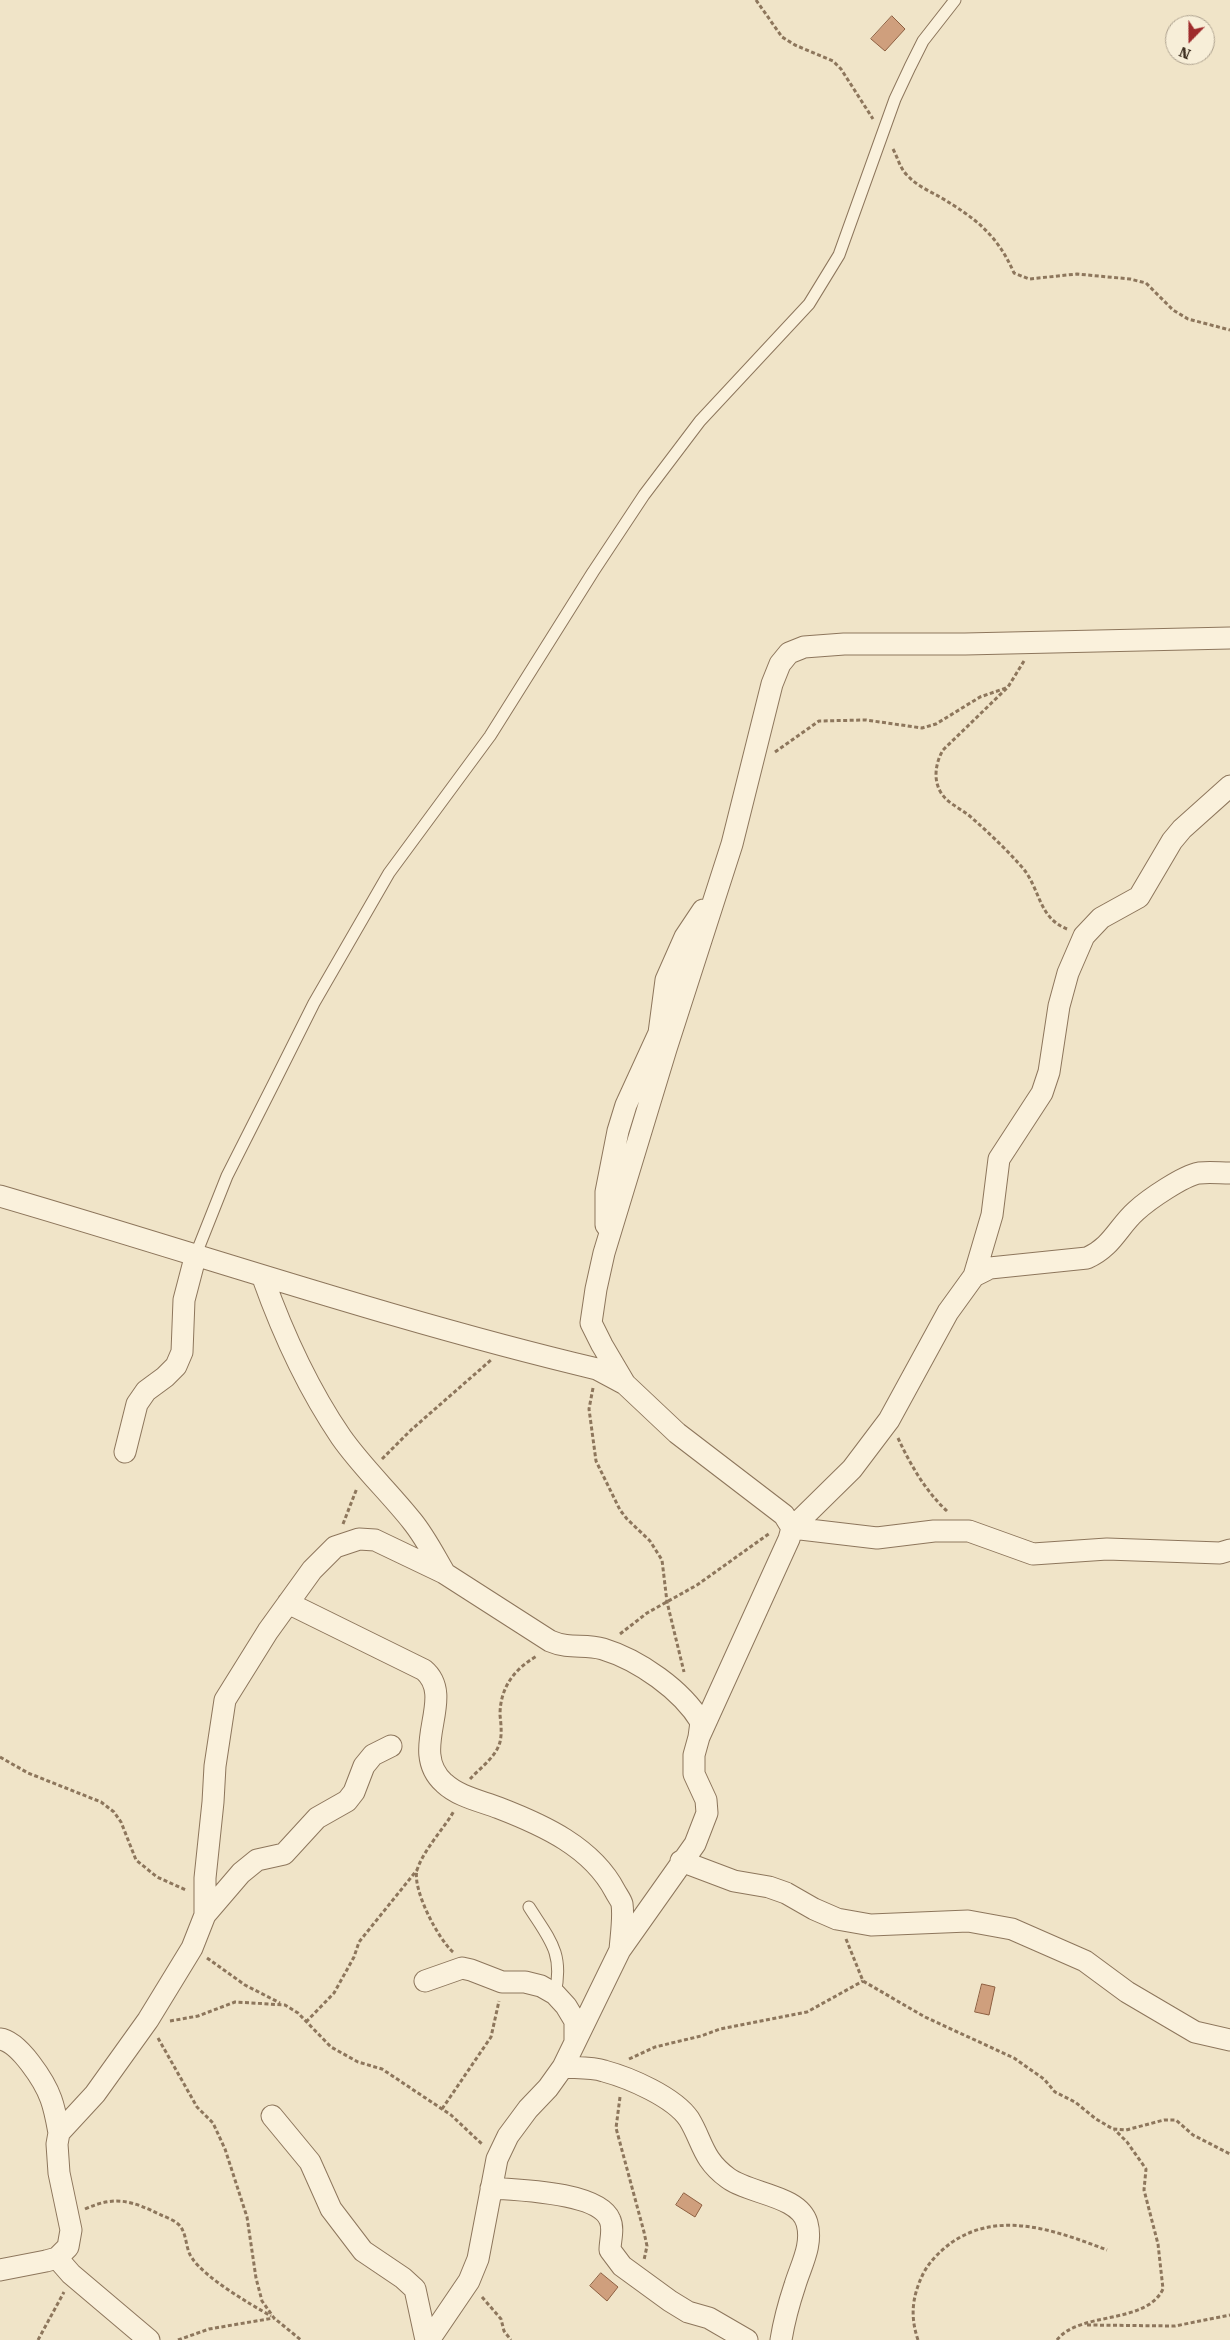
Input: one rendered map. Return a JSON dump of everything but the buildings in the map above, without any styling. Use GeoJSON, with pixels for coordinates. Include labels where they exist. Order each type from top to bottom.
{"type":"FeatureCollection","features":[{"type":"Feature","properties":{"kind":"street"},"geometry":{"type":"LineString","coordinates":[[597,1369],[591,1322],[604,1253],[732,844],[772,684],[780,664],[789,652],[804,646],[844,644],[1230,638]]}},
{"type":"Feature","properties":{"kind":"street"},"geometry":{"type":"LineString","coordinates":[[788,1521],[852,1469],[889,1420],[948,1312],[974,1276],[992,1215],[999,1159],[1042,1093],[1049,1072],[1059,1006],[1068,973],[1084,936],[1101,918],[1139,897],[1177,835],[1230,786]]}},
{"type":"Feature","properties":{"kind":"street"},"geometry":{"type":"LineString","coordinates":[[974,1276],[990,1268],[1087,1258],[1099,1253],[1119,1233],[1136,1211],[1188,1177],[1200,1173],[1230,1173]]}},
{"type":"Feature","properties":{"kind":"street"},"geometry":{"type":"LineString","coordinates":[[0,1196],[196,1254],[263,1278],[597,1369],[625,1384],[677,1433],[788,1521],[877,1538],[934,1531],[969,1531],[1033,1554],[1108,1549],[1220,1554],[1230,1550]]}},
{"type":"Feature","properties":{"kind":"street"},"geometry":{"type":"LineString","coordinates":[[125,1452],[136,1404],[146,1390],[176,1366],[182,1352],[184,1300],[196,1254]]}},
{"type":"Feature","properties":{"kind":"street"},"geometry":{"type":"LineString","coordinates":[[263,1278],[281,1329],[300,1370],[342,1438],[368,1472],[412,1521],[444,1573]]}},
{"type":"Feature","properties":{"kind":"street"},"geometry":{"type":"LineString","coordinates":[[591,1322],[625,1384]]}},
{"type":"Feature","properties":{"kind":"street"},"geometry":{"type":"LineString","coordinates":[[699,1737],[789,1540],[788,1521]]}},
{"type":"Feature","properties":{"kind":"street"},"geometry":{"type":"LineString","coordinates":[[0,2270],[57,2258],[68,2247],[70,2240],[69,2216],[65,2206],[59,2173],[57,2144],[60,2133],[95,2094],[148,2020],[192,1948],[204,1915],[205,1878],[213,1802],[213,1782],[225,1700],[288,1603],[312,1570],[335,1547],[359,1539],[375,1540],[444,1573],[537,1633],[564,1647],[602,1648],[649,1673],[675,1690],[692,1706],[702,1722],[694,1755],[694,1774],[706,1800],[707,1812],[695,1844],[620,1950],[563,2066],[508,2136],[498,2159],[478,2259],[469,2281],[428,2340]]}},
{"type":"Feature","properties":{"kind":"street"},"geometry":{"type":"LineString","coordinates":[[288,1603],[424,1670],[431,1676],[437,1689],[429,1755],[434,1772],[457,1792],[550,1829],[592,1861],[609,1881],[622,1904],[620,1950]]}},
{"type":"Feature","properties":{"kind":"street"},"geometry":{"type":"LineString","coordinates":[[204,1915],[241,1873],[257,1860],[284,1854],[317,1818],[347,1801],[354,1792],[364,1766],[373,1755],[391,1746]]}},
{"type":"Feature","properties":{"kind":"street"},"geometry":{"type":"LineString","coordinates":[[682,1862],[734,1881],[769,1887],[786,1893],[814,1909],[837,1919],[871,1925],[968,1921],[1012,1929],[1086,1961],[1127,1992],[1196,2032],[1230,2040]]}},
{"type":"Feature","properties":{"kind":"street"},"geometry":{"type":"LineString","coordinates":[[425,1981],[454,1970],[471,1970],[490,1979],[525,1982],[541,1986],[555,1994],[566,2006],[574,2021],[575,2042]]}},
{"type":"Feature","properties":{"kind":"street"},"geometry":{"type":"LineString","coordinates":[[0,2039],[10,2042],[40,2076],[51,2099],[60,2133]]}},
{"type":"Feature","properties":{"kind":"street"},"geometry":{"type":"LineString","coordinates":[[563,2066],[603,2070],[663,2097],[680,2108],[690,2121],[704,2152],[728,2178],[751,2190],[795,2206],[803,2213],[810,2234],[808,2250],[786,2314],[781,2340]]}},
{"type":"Feature","properties":{"kind":"street"},"geometry":{"type":"LineString","coordinates":[[272,2116],[310,2162],[331,2209],[363,2251],[403,2278],[415,2289],[428,2340]]}},
{"type":"Feature","properties":{"kind":"street"},"geometry":{"type":"LineString","coordinates":[[491,2188],[541,2191],[604,2210],[610,2220],[612,2229],[610,2250],[617,2262],[636,2278],[682,2309],[709,2318],[747,2340]]}},
{"type":"Feature","properties":{"kind":"street"},"geometry":{"type":"LineString","coordinates":[[57,2258],[71,2274],[149,2340]]}},
{"type":"Feature","properties":{"kind":"lane"},"geometry":{"type":"LineString","coordinates":[[196,1254],[227,1176],[274,1081],[314,1003],[388,873],[490,736],[593,572],[644,495],[700,421],[809,304],[839,255],[895,99],[910,67],[924,41],[955,0]]}},
{"type":"Feature","properties":{"kind":"lane"},"geometry":{"type":"LineString","coordinates":[[528,1907],[548,1936],[559,1960],[560,1973],[555,1994]]}},
{"type":"Feature","properties":{"kind":"path"},"geometry":{"type":"LineString","coordinates":[[756,0],[771,24],[782,37],[795,45],[833,61],[841,69],[883,134],[906,175],[974,219],[991,234],[1005,253],[1014,273],[1029,279],[1077,274],[1130,278],[1146,283],[1173,310],[1188,319],[1230,330]]}},
{"type":"Feature","properties":{"kind":"path"},"geometry":{"type":"LineString","coordinates":[[1037,642],[1008,687],[943,750],[937,761],[936,774],[939,789],[946,801],[970,816],[1023,868],[1032,882],[1043,910],[1051,921],[1084,936]]}},
{"type":"Feature","properties":{"kind":"path"},"geometry":{"type":"LineString","coordinates":[[752,768],[819,721],[866,720],[922,728],[936,724],[980,696],[1008,687]]}},
{"type":"Feature","properties":{"kind":"path"},"geometry":{"type":"LineString","coordinates":[[335,1547],[348,1507],[356,1489],[368,1472],[411,1430],[508,1345]]}},
{"type":"Feature","properties":{"kind":"path"},"geometry":{"type":"LineString","coordinates":[[597,1369],[589,1409],[596,1461],[620,1510],[650,1541],[662,1560],[667,1602],[692,1706]]}},
{"type":"Feature","properties":{"kind":"path"},"geometry":{"type":"LineString","coordinates":[[889,1420],[907,1459],[938,1503],[969,1531]]}},
{"type":"Feature","properties":{"kind":"path"},"geometry":{"type":"LineString","coordinates":[[602,1648],[647,1613],[697,1585],[788,1521]]}},
{"type":"Feature","properties":{"kind":"path"},"geometry":{"type":"LineString","coordinates":[[306,2022],[334,1993],[354,1957],[359,1942],[417,1870],[454,1812],[457,1792],[496,1750],[500,1742],[501,1698],[504,1688],[523,1664],[536,1656],[564,1647]]}},
{"type":"Feature","properties":{"kind":"path"},"geometry":{"type":"LineString","coordinates":[[0,1757],[28,1773],[100,1802],[114,1812],[121,1822],[136,1860],[157,1877],[189,1892],[204,1915]]}},
{"type":"Feature","properties":{"kind":"path"},"geometry":{"type":"LineString","coordinates":[[417,1870],[416,1880],[428,1915],[436,1930],[446,1946],[471,1970]]}},
{"type":"Feature","properties":{"kind":"path"},"geometry":{"type":"LineString","coordinates":[[837,1919],[863,1981],[925,2017],[1020,2062],[1044,2078],[1059,2095],[1075,2102],[1096,2119],[1113,2129],[1127,2142],[1146,2169],[1144,2190],[1158,2244],[1163,2288],[1160,2295],[1148,2305],[1073,2327],[1057,2340]]}},
{"type":"Feature","properties":{"kind":"path"},"geometry":{"type":"LineString","coordinates":[[192,1948],[245,1985],[298,2013],[331,2047],[358,2062],[382,2069],[442,2109],[498,2159]]}},
{"type":"Feature","properties":{"kind":"path"},"geometry":{"type":"LineString","coordinates":[[603,2070],[655,2047],[701,2036],[720,2029],[807,2012],[863,1981]]}},
{"type":"Feature","properties":{"kind":"path"},"geometry":{"type":"LineString","coordinates":[[442,2109],[490,2037],[499,2001],[510,1982]]}},
{"type":"Feature","properties":{"kind":"path"},"geometry":{"type":"LineString","coordinates":[[148,2020],[175,2021],[242,2001],[285,2005]]}},
{"type":"Feature","properties":{"kind":"path"},"geometry":{"type":"LineString","coordinates":[[148,2020],[181,2082],[197,2107],[212,2123],[225,2150],[247,2217],[256,2278],[262,2301],[274,2318]]}},
{"type":"Feature","properties":{"kind":"path"},"geometry":{"type":"LineString","coordinates":[[625,2079],[616,2128],[647,2246],[646,2255],[636,2278]]}},
{"type":"Feature","properties":{"kind":"path"},"geometry":{"type":"LineString","coordinates":[[1113,2129],[1126,2130],[1171,2119],[1182,2124],[1194,2135],[1230,2154]]}},
{"type":"Feature","properties":{"kind":"path"},"geometry":{"type":"LineString","coordinates":[[69,2216],[97,2203],[116,2200],[129,2201],[168,2218],[182,2228],[191,2258],[234,2294],[274,2318],[301,2340]]}},
{"type":"Feature","properties":{"kind":"path"},"geometry":{"type":"LineString","coordinates":[[918,2340],[912,2309],[916,2289],[927,2266],[944,2248],[960,2236],[976,2229],[1008,2225],[1038,2227],[1064,2234],[1107,2250]]}},
{"type":"Feature","properties":{"kind":"path"},"geometry":{"type":"LineString","coordinates":[[38,2340],[61,2299],[71,2274]]}},
{"type":"Feature","properties":{"kind":"path"},"geometry":{"type":"LineString","coordinates":[[469,2281],[501,2319],[504,2331],[511,2340]]}},
{"type":"Feature","properties":{"kind":"path"},"geometry":{"type":"LineString","coordinates":[[1081,2325],[1175,2326],[1230,2315]]}},
{"type":"Feature","properties":{"kind":"path"},"geometry":{"type":"LineString","coordinates":[[178,2340],[209,2329],[274,2318]]}}]}
